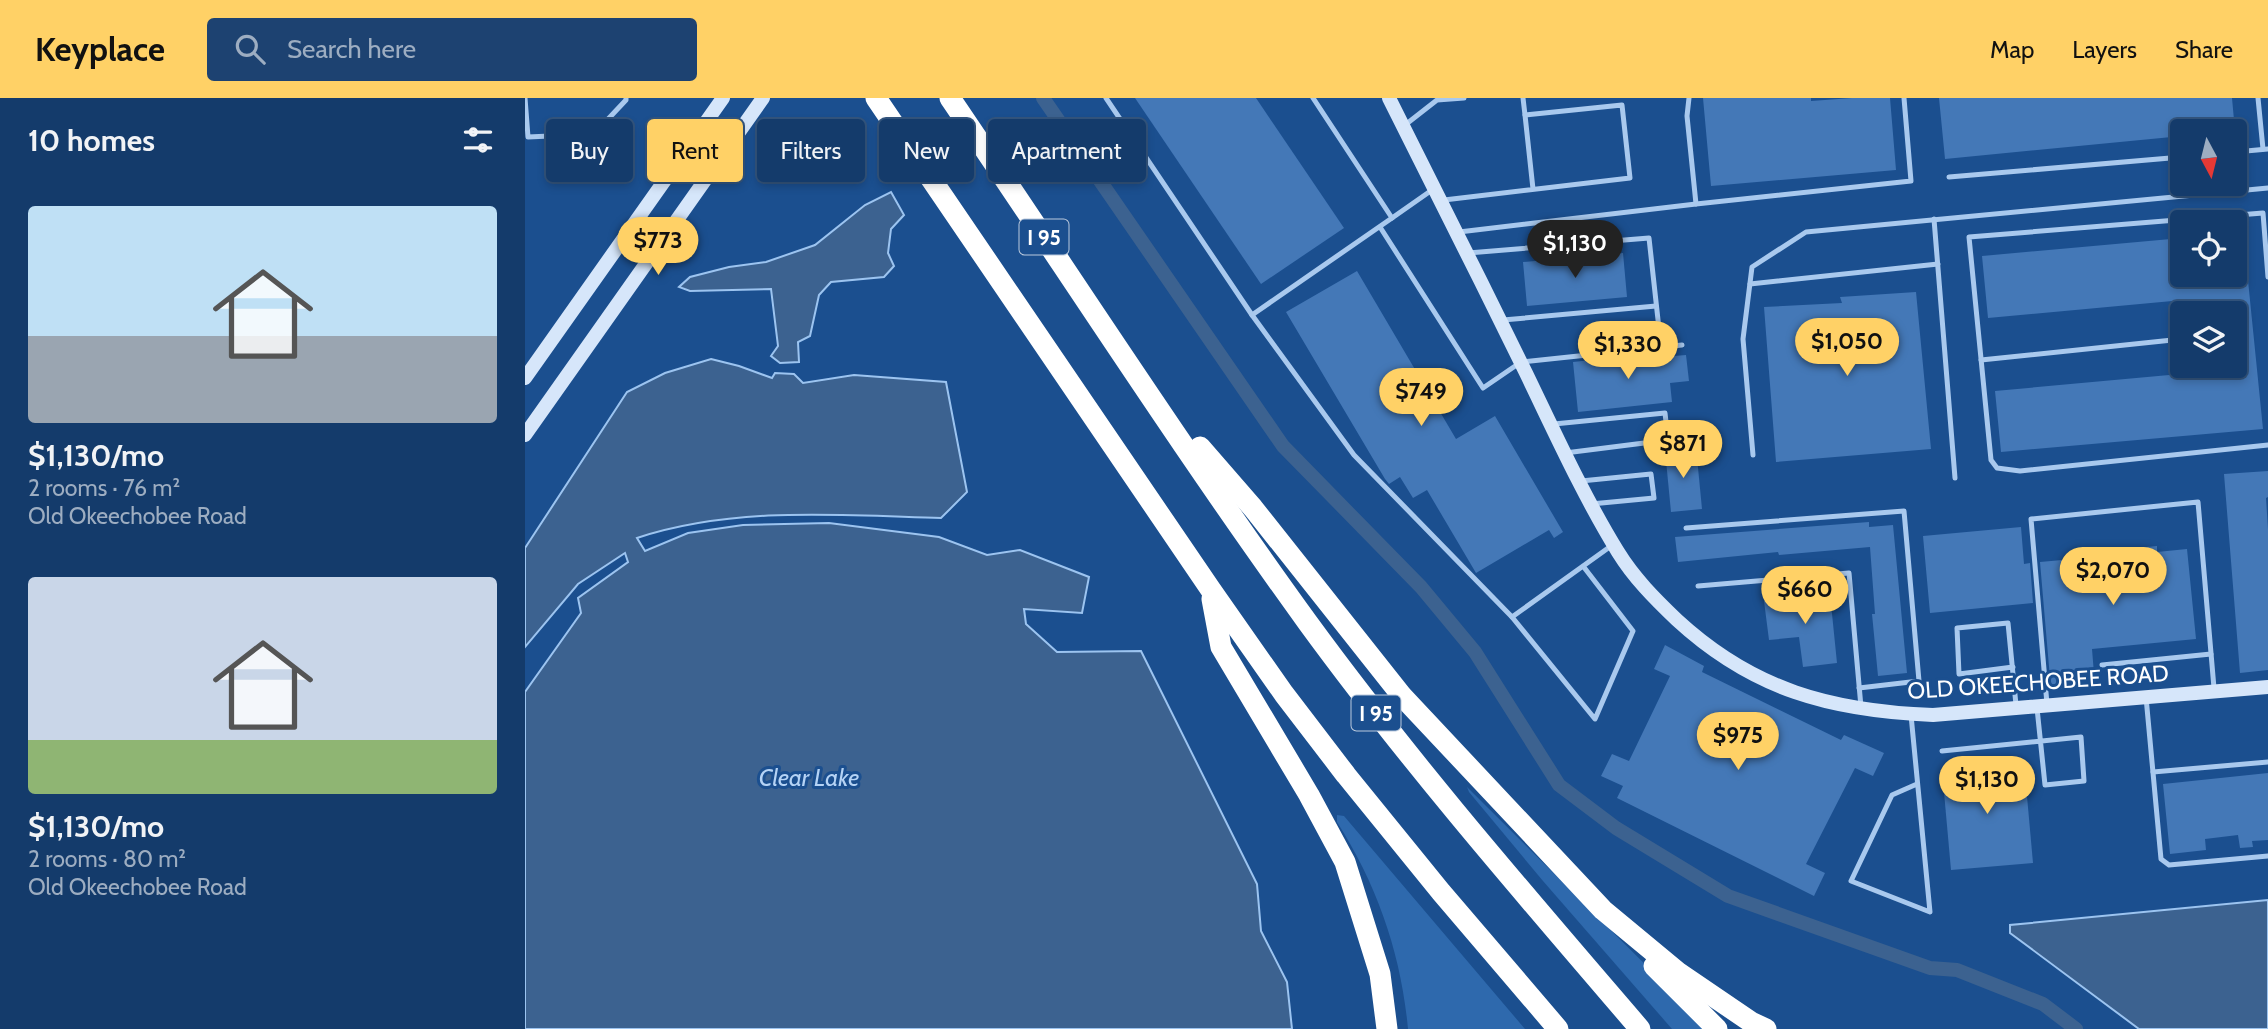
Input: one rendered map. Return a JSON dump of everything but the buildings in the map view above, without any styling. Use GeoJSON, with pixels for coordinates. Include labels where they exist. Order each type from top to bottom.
{"type":"FeatureCollection","features":[{"type":"Feature","properties":{"kind":"highway","name":"I 95"},"geometry":{"type":"LineString","coordinates":[[876,98],[1284,694],[1450,903],[1558,1029]]}},
{"type":"Feature","properties":{"kind":"highway","name":"I 95"},"geometry":{"type":"LineString","coordinates":[[950,98],[1281,584],[1378,715],[1495,861],[1640,1029]]}},
{"type":"Feature","properties":{"kind":"highway"},"geometry":{"type":"LineString","coordinates":[[1138,377],[1253,508],[1402,696],[1604,909],[1668,982],[1717,1029]]}},
{"type":"Feature","properties":{"kind":"highway"},"geometry":{"type":"LineString","coordinates":[[1211,590],[1221,647],[1309,795],[1345,862],[1380,974],[1387,1029]]}},
{"type":"Feature","properties":{"kind":"highway"},"geometry":{"type":"LineString","coordinates":[[1604,909],[1679,973],[1751,1022],[1766,1029]]}},
{"type":"Feature","properties":{"kind":"street"},"geometry":{"type":"LineString","coordinates":[[525,378],[723,98]]}},
{"type":"Feature","properties":{"kind":"street"},"geometry":{"type":"LineString","coordinates":[[525,435],[763,98]]}},
{"type":"Feature","properties":{"kind":"street","name":"OLD OKEECHOBEE ROAD"},"geometry":{"type":"LineString","coordinates":[[1389,98],[1579,481],[1613,544],[1649,594],[1716,653],[1751,674],[1788,690],[1861,710],[1911,715],[1933,716],[2268,687]]}},
{"type":"Feature","properties":{"kind":"lane"},"geometry":{"type":"LineString","coordinates":[[525,98],[529,137],[594,134],[626,98]]}},
{"type":"Feature","properties":{"kind":"lane"},"geometry":{"type":"LineString","coordinates":[[1106,98],[1252,315],[1354,455],[1512,617],[1595,719],[1633,631],[1583,566]]}},
{"type":"Feature","properties":{"kind":"lane"},"geometry":{"type":"LineString","coordinates":[[1313,98],[1392,218]]}},
{"type":"Feature","properties":{"kind":"lane"},"geometry":{"type":"LineString","coordinates":[[1403,126],[1437,99],[1464,98]]}},
{"type":"Feature","properties":{"kind":"lane"},"geometry":{"type":"LineString","coordinates":[[1523,98],[1533,189]]}},
{"type":"Feature","properties":{"kind":"lane"},"geometry":{"type":"LineString","coordinates":[[1689,98],[1687,116],[1696,204]]}},
{"type":"Feature","properties":{"kind":"lane"},"geometry":{"type":"LineString","coordinates":[[1457,232],[1911,181],[1904,98]]}},
{"type":"Feature","properties":{"kind":"lane"},"geometry":{"type":"LineString","coordinates":[[2247,151],[2265,149],[2258,98]]}},
{"type":"Feature","properties":{"kind":"lane"},"geometry":{"type":"LineString","coordinates":[[1252,315],[1392,218],[1438,194],[1533,189],[1630,178],[1622,105],[1525,115]]}},
{"type":"Feature","properties":{"kind":"lane"},"geometry":{"type":"LineString","coordinates":[[1949,177],[2170,158]]}},
{"type":"Feature","properties":{"kind":"lane"},"geometry":{"type":"LineString","coordinates":[[1753,455],[1743,339],[1752,267],[1806,232],[2268,188]]}},
{"type":"Feature","properties":{"kind":"lane"},"geometry":{"type":"LineString","coordinates":[[2268,277],[2263,213],[1969,237],[1991,460],[1997,468],[2019,471],[2268,445]]}},
{"type":"Feature","properties":{"kind":"lane"},"geometry":{"type":"LineString","coordinates":[[1934,219],[1955,478]]}},
{"type":"Feature","properties":{"kind":"lane"},"geometry":{"type":"LineString","coordinates":[[1380,227],[1483,388],[1521,362],[1682,345]]}},
{"type":"Feature","properties":{"kind":"lane"},"geometry":{"type":"LineString","coordinates":[[1467,253],[1649,237],[1661,347]]}},
{"type":"Feature","properties":{"kind":"lane"},"geometry":{"type":"LineString","coordinates":[[1750,284],[1938,264]]}},
{"type":"Feature","properties":{"kind":"lane"},"geometry":{"type":"LineString","coordinates":[[1500,320],[1656,306]]}},
{"type":"Feature","properties":{"kind":"lane"},"geometry":{"type":"LineString","coordinates":[[1981,360],[2170,340]]}},
{"type":"Feature","properties":{"kind":"lane"},"geometry":{"type":"LineString","coordinates":[[1551,425],[1665,413],[1668,440],[1565,453]]}},
{"type":"Feature","properties":{"kind":"lane"},"geometry":{"type":"LineString","coordinates":[[1579,481],[1651,474],[1654,498],[1591,504]]}},
{"type":"Feature","properties":{"kind":"lane"},"geometry":{"type":"LineString","coordinates":[[1942,751],[2041,741],[2081,737],[2084,781],[2045,785],[2041,741],[2042,706],[2031,519],[2198,502],[2215,692]]}},
{"type":"Feature","properties":{"kind":"lane"},"geometry":{"type":"LineString","coordinates":[[1686,528],[1904,511],[1919,681],[1859,688]]}},
{"type":"Feature","properties":{"kind":"lane"},"geometry":{"type":"LineString","coordinates":[[1512,617],[1613,544]]}},
{"type":"Feature","properties":{"kind":"lane"},"geometry":{"type":"LineString","coordinates":[[1698,586],[1849,573],[1861,710]]}},
{"type":"Feature","properties":{"kind":"lane"},"geometry":{"type":"LineString","coordinates":[[2013,667],[1959,674],[1957,628],[2008,622],[2013,667],[2017,708]]}},
{"type":"Feature","properties":{"kind":"lane"},"geometry":{"type":"LineString","coordinates":[[2102,665],[2211,654]]}},
{"type":"Feature","properties":{"kind":"lane"},"geometry":{"type":"LineString","coordinates":[[2146,698],[2161,859],[2169,865],[2268,856]]}},
{"type":"Feature","properties":{"kind":"lane"},"geometry":{"type":"LineString","coordinates":[[1911,715],[1930,912],[1851,881],[1892,795],[1917,784]]}},
{"type":"Feature","properties":{"kind":"lane"},"geometry":{"type":"LineString","coordinates":[[2153,772],[2268,762]]}},
{"type":"Feature","properties":{"kind":"shaded area"},"geometry":{"type":"Polygon","coordinates":[[[1467,787],[1710,1029],[1672,1029],[1543,881],[1467,787]]]}},
{"type":"Feature","properties":{"kind":"shaded area"},"geometry":{"type":"Polygon","coordinates":[[[1337,815],[1344,816],[1525,1029],[1408,1029],[1400,973],[1385,921],[1364,870],[1337,822],[1337,815]]]}},
{"type":"Feature","properties":{"kind":"water"},"geometry":{"type":"Polygon","coordinates":[[[891,192],[904,215],[891,229],[888,253],[894,266],[884,277],[831,282],[819,295],[810,336],[798,342],[799,362],[780,363],[771,356],[778,346],[771,289],[690,291],[679,287],[690,277],[729,267],[766,262],[815,245],[865,205],[891,192]]]}},
{"type":"Feature","properties":{"kind":"water","name":"Clear Lake"},"geometry":{"type":"Polygon","coordinates":[[[711,359],[772,378],[775,373],[794,374],[803,383],[854,375],[946,382],[967,492],[941,518],[787,515],[711,521],[637,538],[645,551],[688,533],[743,525],[829,523],[939,537],[987,555],[1020,550],[1089,577],[1082,613],[1024,609],[1026,624],[1057,652],[1141,651],[1257,884],[1261,931],[1287,982],[1292,1029],[525,1029],[525,692],[581,613],[578,598],[628,562],[625,553],[578,584],[525,647],[525,548],[627,392],[665,373],[711,359]]]}},
{"type":"Feature","properties":{"kind":"water"},"geometry":{"type":"Polygon","coordinates":[[[2268,900],[2268,1029],[2139,1029],[2010,933],[2010,925],[2268,900]]]}},
{"type":"Feature","properties":{"kind":"waterway"},"geometry":{"type":"LineString","coordinates":[[1043,98],[1283,446],[1421,587],[1475,652],[1559,785],[1616,828],[1728,896],[1930,968],[1957,970],[2043,1004],[2076,1029]]}}]}
